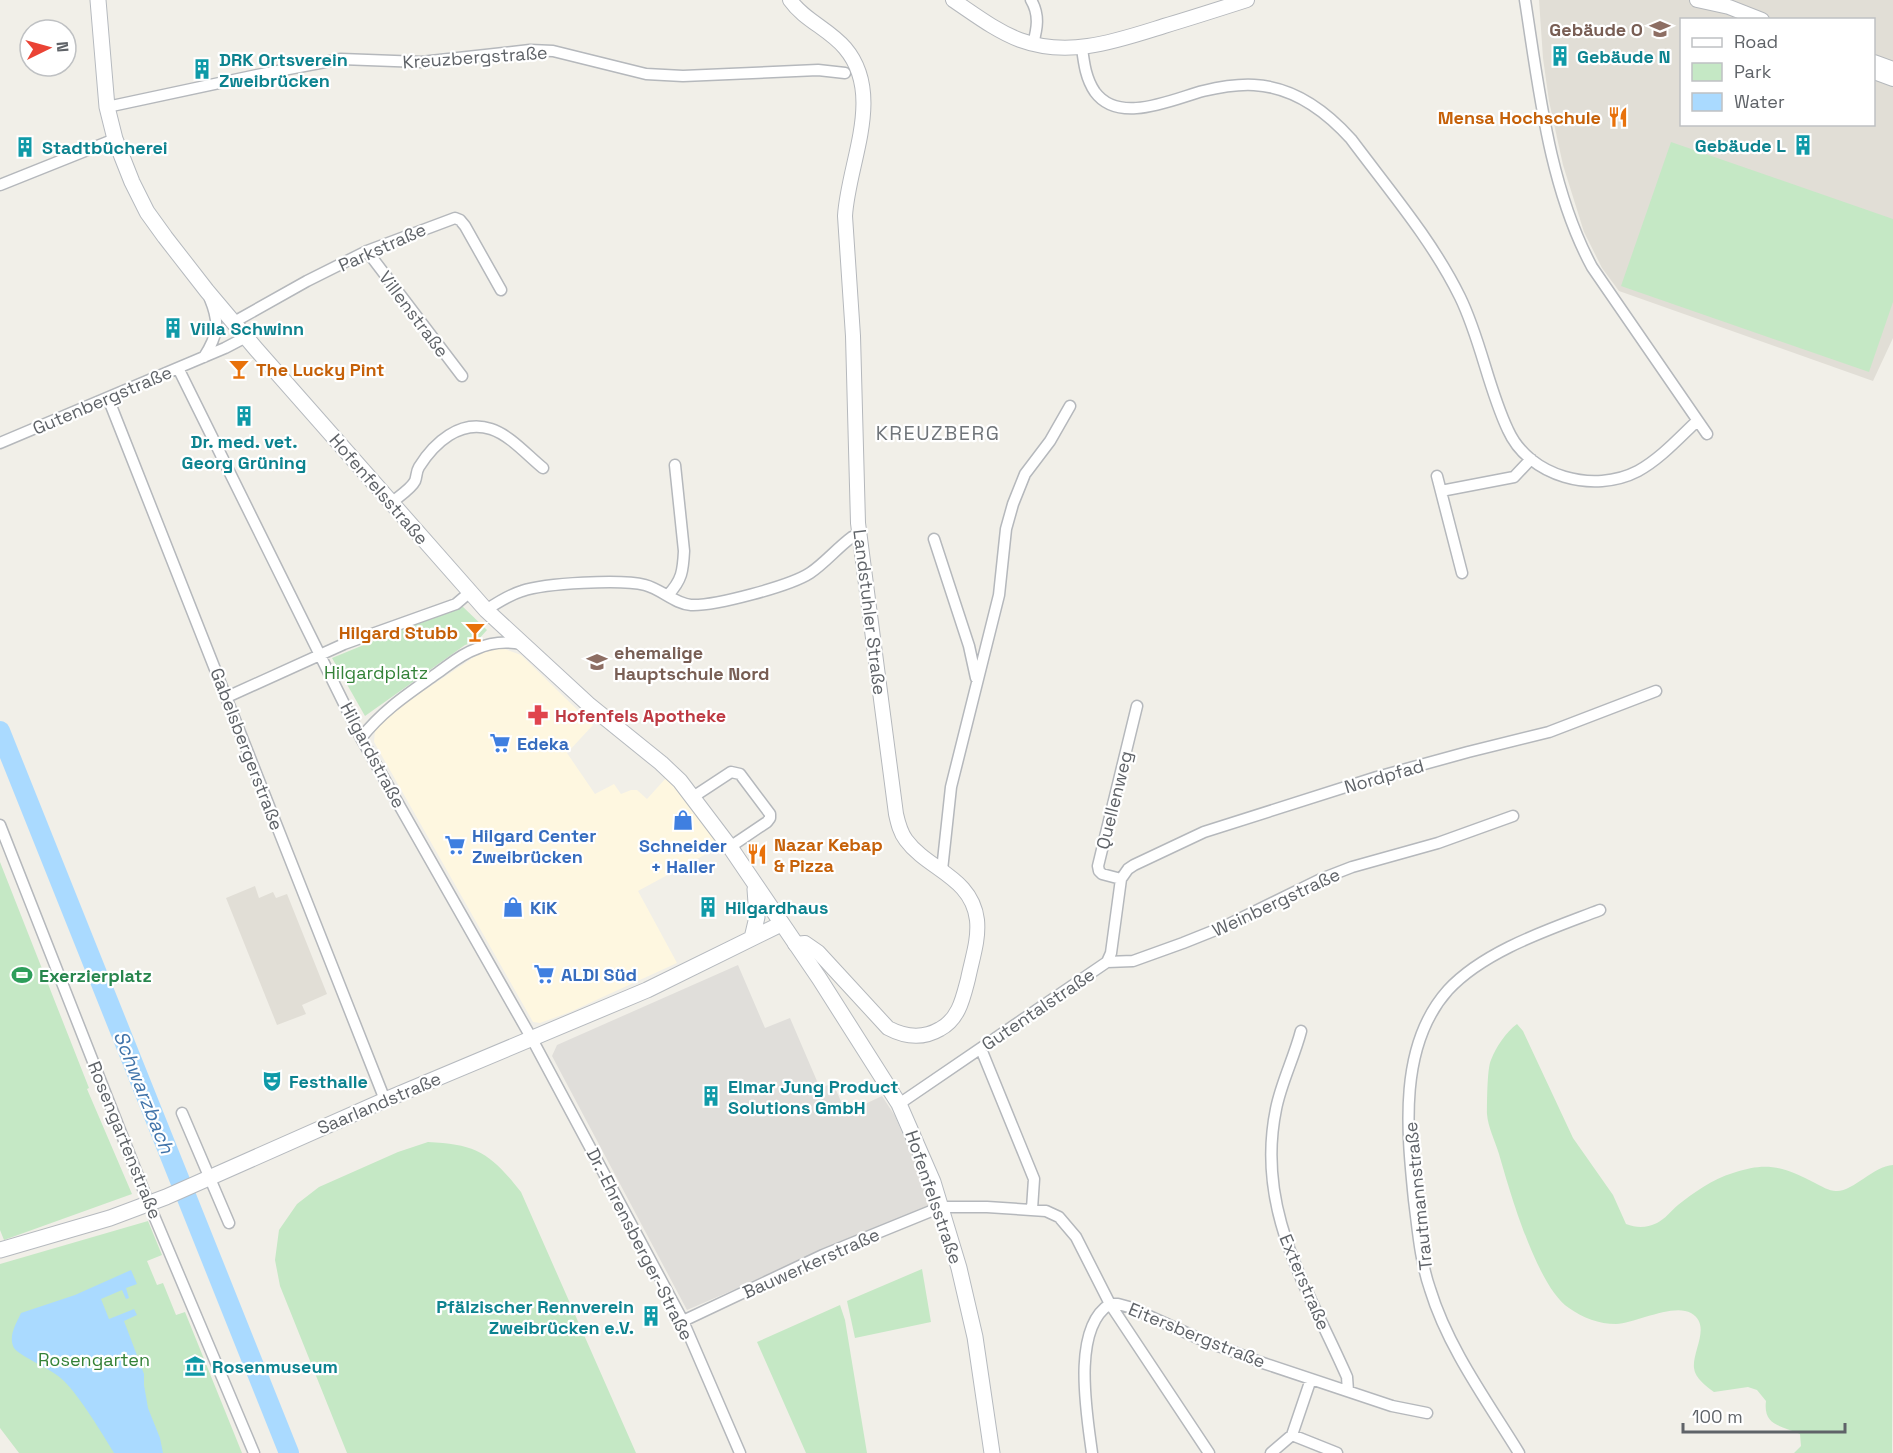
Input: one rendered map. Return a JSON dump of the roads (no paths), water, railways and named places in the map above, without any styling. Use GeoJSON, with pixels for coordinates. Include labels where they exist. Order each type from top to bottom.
{"type":"FeatureCollection","features":[{"type":"Feature","properties":{"kind":"main road","name":"Hofenfelsstraße"},"geometry":{"type":"LineString","coordinates":[[99,0],[107,107],[122,162],[147,212],[207,291],[246,337],[486,610],[588,704],[661,763],[693,797],[730,847],[899,1104],[920,1150],[941,1207],[967,1298],[992,1453]]}},
{"type":"Feature","properties":{"kind":"main road"},"geometry":{"type":"LineString","coordinates":[[752,938],[757,914],[755,886]]}},
{"type":"Feature","properties":{"kind":"main road","name":"Saarlandstraße"},"geometry":{"type":"LineString","coordinates":[[0,1250],[110,1218],[166,1197],[385,1100],[647,990],[781,924]]}},
{"type":"Feature","properties":{"kind":"street","name":"Landstuhler Straße"},"geometry":{"type":"LineString","coordinates":[[789,0],[846,49],[859,72],[864,100],[845,216],[853,336],[859,534],[896,814],[906,840],[921,855],[959,883],[971,900],[977,920],[977,935],[959,1010],[951,1021],[939,1030],[913,1036],[902,1035],[888,1028],[818,952],[805,943],[795,944]]}},
{"type":"Feature","properties":{"kind":"street"},"geometry":{"type":"LineString","coordinates":[[953,0],[1005,34],[1033,44],[1059,48],[1082,48],[1112,43],[1229,3],[1247,0]]}},
{"type":"Feature","properties":{"kind":"street"},"geometry":{"type":"LineString","coordinates":[[1031,0],[1038,22],[1033,44]]}},
{"type":"Feature","properties":{"kind":"street"},"geometry":{"type":"LineString","coordinates":[[1525,0],[1547,125],[1568,214],[1592,267],[1707,434]]}},
{"type":"Feature","properties":{"kind":"street"},"geometry":{"type":"LineString","coordinates":[[1702,2],[1734,18]]}},
{"type":"Feature","properties":{"kind":"street"},"geometry":{"type":"LineString","coordinates":[[1702,2],[1729,7],[1757,18]]}},
{"type":"Feature","properties":{"kind":"street"},"geometry":{"type":"LineString","coordinates":[[1082,48],[1085,69],[1093,88],[1103,100],[1117,106],[1137,109],[1231,85],[1254,85],[1275,88],[1296,95],[1318,107],[1333,119],[1352,139],[1447,273],[1472,323],[1509,433],[1518,447],[1531,459],[1559,475],[1577,480],[1611,480],[1625,477],[1640,470],[1697,421]]}},
{"type":"Feature","properties":{"kind":"street","name":"Kreuzbergstraße"},"geometry":{"type":"LineString","coordinates":[[107,107],[341,59],[421,62],[530,50],[553,51],[646,74],[683,76],[818,70],[845,73]]}},
{"type":"Feature","properties":{"kind":"street"},"geometry":{"type":"LineString","coordinates":[[1875,62],[1893,69]]}},
{"type":"Feature","properties":{"kind":"street"},"geometry":{"type":"LineString","coordinates":[[1875,72],[1893,79]]}},
{"type":"Feature","properties":{"kind":"street"},"geometry":{"type":"LineString","coordinates":[[0,185],[115,139]]}},
{"type":"Feature","properties":{"kind":"street","name":"Parkstraße"},"geometry":{"type":"LineString","coordinates":[[234,322],[367,251],[415,231],[455,218],[465,226],[501,290]]}},
{"type":"Feature","properties":{"kind":"street","name":"Villenstraße"},"geometry":{"type":"LineString","coordinates":[[367,251],[462,376]]}},
{"type":"Feature","properties":{"kind":"street"},"geometry":{"type":"LineString","coordinates":[[203,357],[214,339],[217,327],[214,308],[207,291]]}},
{"type":"Feature","properties":{"kind":"street","name":"Gutenbergstraße"},"geometry":{"type":"LineString","coordinates":[[0,443],[246,337]]}},
{"type":"Feature","properties":{"kind":"street","name":"Hilgardstraße"},"geometry":{"type":"LineString","coordinates":[[177,368],[361,738],[532,1039]]}},
{"type":"Feature","properties":{"kind":"street","name":"Gabelsbergerstraße"},"geometry":{"type":"LineString","coordinates":[[108,398],[385,1100]]}},
{"type":"Feature","properties":{"kind":"street"},"geometry":{"type":"LineString","coordinates":[[942,870],[951,787],[999,595],[1006,530],[1013,504],[1025,474],[1050,441],[1070,406]]}},
{"type":"Feature","properties":{"kind":"street"},"geometry":{"type":"LineString","coordinates":[[391,503],[412,485],[418,468],[440,441],[458,430],[492,429],[543,468]]}},
{"type":"Feature","properties":{"kind":"street"},"geometry":{"type":"LineString","coordinates":[[1441,491],[1514,477],[1531,459]]}},
{"type":"Feature","properties":{"kind":"street"},"geometry":{"type":"LineString","coordinates":[[668,595],[681,578],[684,564],[675,465]]}},
{"type":"Feature","properties":{"kind":"street"},"geometry":{"type":"LineString","coordinates":[[1437,476],[1462,573]]}},
{"type":"Feature","properties":{"kind":"street"},"geometry":{"type":"LineString","coordinates":[[486,610],[510,595],[541,587],[636,583],[648,586],[683,604],[701,604],[785,585],[812,572],[845,542],[859,534]]}},
{"type":"Feature","properties":{"kind":"street"},"geometry":{"type":"LineString","coordinates":[[934,539],[969,646],[977,682]]}},
{"type":"Feature","properties":{"kind":"street"},"geometry":{"type":"LineString","coordinates":[[227,697],[320,654],[456,604],[470,592]]}},
{"type":"Feature","properties":{"kind":"street"},"geometry":{"type":"LineString","coordinates":[[361,738],[375,719],[466,653],[493,644],[506,642],[522,644]]}},
{"type":"Feature","properties":{"kind":"street","name":"Nordpfad"},"geometry":{"type":"LineString","coordinates":[[1121,879],[1134,865],[1204,832],[1389,774],[1542,734],[1656,691]]}},
{"type":"Feature","properties":{"kind":"street","name":"Quellenweg"},"geometry":{"type":"LineString","coordinates":[[1121,879],[1102,874],[1098,866],[1137,706]]}},
{"type":"Feature","properties":{"kind":"street"},"geometry":{"type":"LineString","coordinates":[[693,797],[731,772],[736,772],[740,774],[770,814],[767,822],[730,847]]}},
{"type":"Feature","properties":{"kind":"street","name":"Weinbergstraße"},"geometry":{"type":"LineString","coordinates":[[1107,962],[1133,961],[1183,944],[1320,879],[1352,867],[1438,843],[1513,816]]}},
{"type":"Feature","properties":{"kind":"street","name":"Rosengartenstraße"},"geometry":{"type":"LineString","coordinates":[[0,825],[149,1204],[255,1453]]}},
{"type":"Feature","properties":{"kind":"street","name":"Gutentalstraße"},"geometry":{"type":"LineString","coordinates":[[899,1104],[1107,962],[1111,953],[1121,879]]}},
{"type":"Feature","properties":{"kind":"street","name":"Trautmannstraße"},"geometry":{"type":"LineString","coordinates":[[1519,1453],[1459,1354],[1430,1290],[1418,1236],[1411,1169],[1408,1105],[1411,1077],[1424,1027],[1435,1008],[1462,977],[1527,939],[1600,910]]}},
{"type":"Feature","properties":{"kind":"street","name":"Exterstraße"},"geometry":{"type":"LineString","coordinates":[[1301,1031],[1280,1093],[1273,1129],[1271,1173],[1274,1196],[1279,1220],[1292,1258],[1347,1377],[1348,1391]]}},
{"type":"Feature","properties":{"kind":"street","name":"Dr.-Ehrensberger-Straße"},"geometry":{"type":"LineString","coordinates":[[532,1039],[683,1321],[740,1453]]}},
{"type":"Feature","properties":{"kind":"street"},"geometry":{"type":"LineString","coordinates":[[981,1049],[1034,1179],[1032,1209]]}},
{"type":"Feature","properties":{"kind":"street"},"geometry":{"type":"LineString","coordinates":[[182,1113],[206,1179],[229,1223]]}},
{"type":"Feature","properties":{"kind":"street","name":"Eitersbergstraße"},"geometry":{"type":"LineString","coordinates":[[941,1207],[1032,1209],[1053,1213],[1066,1223],[1076,1237],[1110,1304],[1129,1307],[1228,1350],[1311,1379],[1392,1406],[1426,1413]]}},
{"type":"Feature","properties":{"kind":"street","name":"Bauwerkerstraße"},"geometry":{"type":"LineString","coordinates":[[683,1321],[823,1255],[941,1207]]}},
{"type":"Feature","properties":{"kind":"street"},"geometry":{"type":"LineString","coordinates":[[1092,1453],[1085,1397],[1086,1355],[1092,1326],[1103,1308],[1110,1304],[1209,1453]]}},
{"type":"Feature","properties":{"kind":"street"},"geometry":{"type":"LineString","coordinates":[[1271,1453],[1292,1435],[1311,1379]]}},
{"type":"Feature","properties":{"kind":"street"},"geometry":{"type":"LineString","coordinates":[[1292,1435],[1337,1453]]}},
{"type":"Feature","properties":{"kind":"water"},"geometry":{"type":"Polygon","coordinates":[[[131,1270],[137,1284],[126,1288],[129,1298],[126,1299],[122,1290],[101,1299],[109,1319],[134,1309],[137,1315],[124,1321],[144,1374],[148,1408],[160,1438],[163,1453],[114,1453],[84,1406],[64,1381],[17,1351],[12,1344],[13,1330],[21,1313],[75,1295],[131,1270]]]}},
{"type":"Feature","properties":{"kind":"waterway","name":"Schwarzbach"},"geometry":{"type":"LineString","coordinates":[[0,731],[289,1453]]}},
{"type":"Feature","properties":{"kind":"place","name":"Gebäude O"},"geometry":{"type":"Point","coordinates":[1660,29]}},
{"type":"Feature","properties":{"kind":"place","name":"Gebäude N"},"geometry":{"type":"Point","coordinates":[1560,56]}},
{"type":"Feature","properties":{"kind":"place","name":"DRK Ortsverein Zweibrücken"},"geometry":{"type":"Point","coordinates":[202,69]}},
{"type":"Feature","properties":{"kind":"place","name":"Mensa Hochschule"},"geometry":{"type":"Point","coordinates":[1618,117]}},
{"type":"Feature","properties":{"kind":"place","name":"Gebäude L"},"geometry":{"type":"Point","coordinates":[1803,145]}},
{"type":"Feature","properties":{"kind":"place","name":"Stadtbücherei"},"geometry":{"type":"Point","coordinates":[25,147]}},
{"type":"Feature","properties":{"kind":"place","name":"Villa Schwinn"},"geometry":{"type":"Point","coordinates":[173,328]}},
{"type":"Feature","properties":{"kind":"place","name":"The Lucky Pint"},"geometry":{"type":"Point","coordinates":[239,369]}},
{"type":"Feature","properties":{"kind":"place","name":"Dr. med. vet. Georg Grüning"},"geometry":{"type":"Point","coordinates":[244,416]}},
{"type":"Feature","properties":{"kind":"place","name":"Hilgard Stubb"},"geometry":{"type":"Point","coordinates":[475,632]}},
{"type":"Feature","properties":{"kind":"place","name":"ehemalige Hauptschule Nord"},"geometry":{"type":"Point","coordinates":[597,662]}},
{"type":"Feature","properties":{"kind":"place","name":"Hofenfels Apotheke"},"geometry":{"type":"Point","coordinates":[538,715]}},
{"type":"Feature","properties":{"kind":"place","name":"Edeka"},"geometry":{"type":"Point","coordinates":[500,743]}},
{"type":"Feature","properties":{"kind":"place","name":"Schneider + Haller"},"geometry":{"type":"Point","coordinates":[683,820]}},
{"type":"Feature","properties":{"kind":"place","name":"Hilgard Center Zweibrücken"},"geometry":{"type":"Point","coordinates":[455,845]}},
{"type":"Feature","properties":{"kind":"place","name":"Nazar Kebap & Pizza"},"geometry":{"type":"Point","coordinates":[757,854]}},
{"type":"Feature","properties":{"kind":"place","name":"KiK"},"geometry":{"type":"Point","coordinates":[513,907]}},
{"type":"Feature","properties":{"kind":"place","name":"Hilgardhaus"},"geometry":{"type":"Point","coordinates":[708,907]}},
{"type":"Feature","properties":{"kind":"place","name":"ALDI Süd"},"geometry":{"type":"Point","coordinates":[544,974]}},
{"type":"Feature","properties":{"kind":"place","name":"Exerzierplatz"},"geometry":{"type":"Point","coordinates":[22,975]}},
{"type":"Feature","properties":{"kind":"place","name":"Festhalle"},"geometry":{"type":"Point","coordinates":[272,1081]}},
{"type":"Feature","properties":{"kind":"place","name":"Elmar Jung Product Solutions GmbH"},"geometry":{"type":"Point","coordinates":[711,1096]}},
{"type":"Feature","properties":{"kind":"place","name":"Pfälzischer Rennverein Zweibrücken e.V."},"geometry":{"type":"Point","coordinates":[651,1316]}},
{"type":"Feature","properties":{"kind":"place","name":"Rosenmuseum"},"geometry":{"type":"Point","coordinates":[195,1366]}},
{"type":"Feature","properties":{"kind":"district","name":"KREUZBERG"},"geometry":{"type":"Point","coordinates":[938,433]}},
{"type":"Feature","properties":{"kind":"park label","name":"Hilgardplatz"},"geometry":{"type":"Point","coordinates":[376,672]}},
{"type":"Feature","properties":{"kind":"park label","name":"Rosengarten"},"geometry":{"type":"Point","coordinates":[94,1359]}}]}
